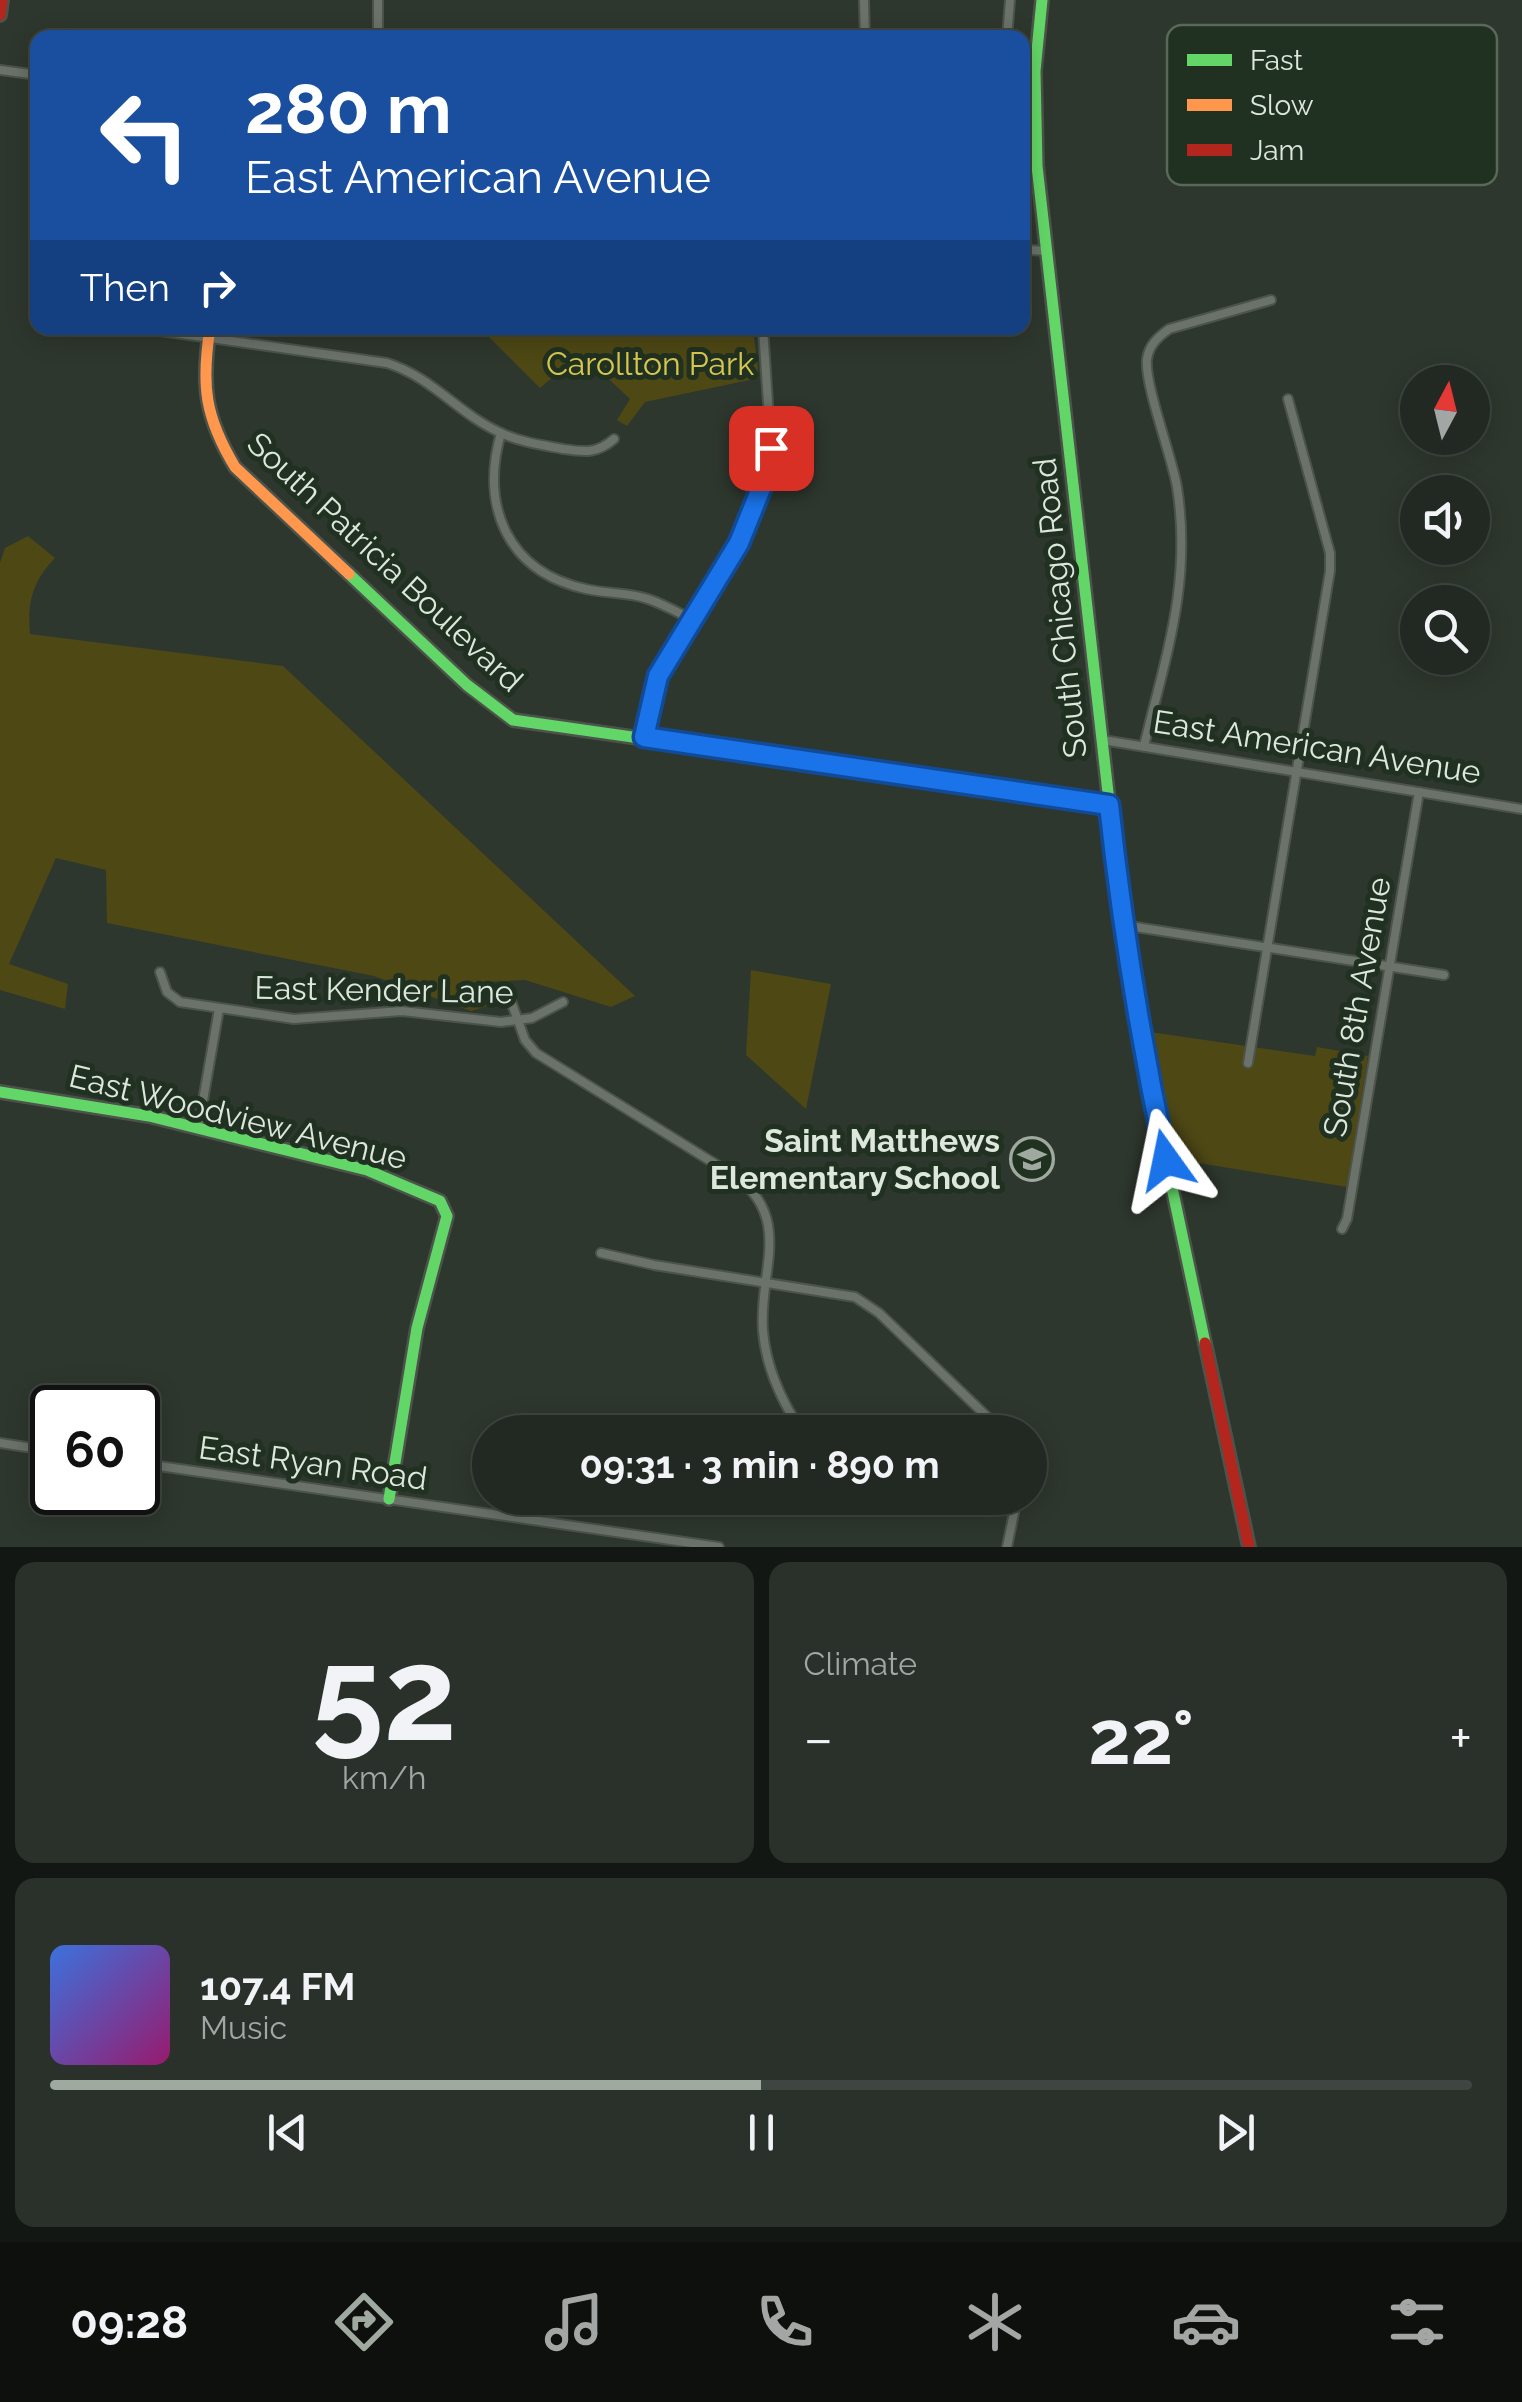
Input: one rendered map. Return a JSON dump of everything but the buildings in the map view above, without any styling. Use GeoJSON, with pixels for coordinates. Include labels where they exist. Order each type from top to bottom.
{"type":"FeatureCollection","features":[{"type":"Feature","properties":{"kind":"street"},"geometry":{"type":"LineString","coordinates":[[0,15],[2,0]]}},
{"type":"Feature","properties":{"kind":"street"},"geometry":{"type":"LineString","coordinates":[[378,0],[378,30]]}},
{"type":"Feature","properties":{"kind":"street"},"geometry":{"type":"LineString","coordinates":[[864,0],[865,30]]}},
{"type":"Feature","properties":{"kind":"street"},"geometry":{"type":"LineString","coordinates":[[1007,30],[1010,0]]}},
{"type":"Feature","properties":{"kind":"street","name":"South Chicago Road"},"geometry":{"type":"LineString","coordinates":[[1042,0],[1035,71],[1037,166],[1122,925],[1143,1052],[1249,1547]]}},
{"type":"Feature","properties":{"kind":"street"},"geometry":{"type":"LineString","coordinates":[[0,70],[30,74]]}},
{"type":"Feature","properties":{"kind":"street"},"geometry":{"type":"LineString","coordinates":[[1030,167],[1037,166]]}},
{"type":"Feature","properties":{"kind":"street"},"geometry":{"type":"LineString","coordinates":[[1030,250],[1047,251]]}},
{"type":"Feature","properties":{"kind":"street"},"geometry":{"type":"LineString","coordinates":[[1144,746],[1180,598],[1183,549],[1172,464],[1147,359],[1152,344],[1169,329],[1271,300]]}},
{"type":"Feature","properties":{"kind":"street","name":"South Patricia Boulevard"},"geometry":{"type":"LineString","coordinates":[[209,335],[204,402],[214,434],[235,467],[467,684],[513,720],[644,737]]}},
{"type":"Feature","properties":{"kind":"street"},"geometry":{"type":"LineString","coordinates":[[226,335],[387,363],[414,372],[474,418],[501,434],[537,445],[589,452],[614,439]]}},
{"type":"Feature","properties":{"kind":"street"},"geometry":{"type":"LineString","coordinates":[[763,335],[771,448],[766,476],[739,543],[658,676],[644,737],[1109,805]]}},
{"type":"Feature","properties":{"kind":"street"},"geometry":{"type":"LineString","coordinates":[[1248,1063],[1330,570],[1330,553],[1288,398]]}},
{"type":"Feature","properties":{"kind":"street"},"geometry":{"type":"LineString","coordinates":[[501,434],[493,462],[493,499],[503,530],[528,560],[558,580],[586,589],[647,598],[691,619]]}},
{"type":"Feature","properties":{"kind":"street","name":"East American Avenue"},"geometry":{"type":"LineString","coordinates":[[1103,740],[1522,809]]}},
{"type":"Feature","properties":{"kind":"street","name":"South 8th Avenue"},"geometry":{"type":"LineString","coordinates":[[1342,1228],[1419,792]]}},
{"type":"Feature","properties":{"kind":"street"},"geometry":{"type":"LineString","coordinates":[[1122,925],[1444,975]]}},
{"type":"Feature","properties":{"kind":"street","name":"East Kender Lane"},"geometry":{"type":"LineString","coordinates":[[160,972],[174,1000],[294,1020],[402,1011],[492,1022],[541,1015],[563,1002]]}},
{"type":"Feature","properties":{"kind":"street"},"geometry":{"type":"LineString","coordinates":[[506,990],[530,1046],[551,1064],[749,1187],[760,1202],[770,1228],[762,1308],[766,1352],[792,1415]]}},
{"type":"Feature","properties":{"kind":"street"},"geometry":{"type":"LineString","coordinates":[[198,1130],[219,1009]]}},
{"type":"Feature","properties":{"kind":"street","name":"East Woodview Avenue"},"geometry":{"type":"LineString","coordinates":[[0,1092],[120,1110],[388,1177],[440,1201],[446,1209],[446,1219],[417,1328],[389,1499]]}},
{"type":"Feature","properties":{"kind":"street"},"geometry":{"type":"LineString","coordinates":[[601,1253],[630,1261],[842,1294],[866,1302],[985,1415]]}},
{"type":"Feature","properties":{"kind":"street"},"geometry":{"type":"LineString","coordinates":[[0,1443],[30,1448]]}},
{"type":"Feature","properties":{"kind":"street","name":"East Ryan Road"},"geometry":{"type":"LineString","coordinates":[[160,1467],[719,1547]]}},
{"type":"Feature","properties":{"kind":"street"},"geometry":{"type":"LineString","coordinates":[[1010,1547],[1015,1515]]}},
{"type":"Feature","properties":{"kind":"green space","name":"Carollton Park"},"geometry":{"type":"Polygon","coordinates":[[[487,335],[754,335],[759,378],[645,402],[627,426],[617,420],[630,399],[581,353],[540,388],[487,335]]]}},
{"type":"Feature","properties":{"kind":"green space"},"geometry":{"type":"Polygon","coordinates":[[[28,536],[55,558],[33,593],[30,634],[283,666],[635,996],[611,1007],[525,980],[484,982],[498,1003],[471,1011],[374,976],[107,923],[106,870],[56,858],[9,964],[68,984],[65,1009],[0,990],[0,563],[5,548],[28,536]]]}},
{"type":"Feature","properties":{"kind":"green space"},"geometry":{"type":"Polygon","coordinates":[[[751,970],[831,984],[806,1109],[746,1055],[751,970]]]}},
{"type":"Feature","properties":{"kind":"green space"},"geometry":{"type":"Polygon","coordinates":[[[1150,1032],[1315,1056],[1317,1047],[1368,1056],[1347,1187],[1198,1163],[1178,1165],[1150,1032]]]}},
{"type":"Feature","properties":{"kind":"traffic: fast"},"geometry":{"type":"LineString","coordinates":[[1042,0],[1035,71],[1037,166],[1123,925],[1143,1051],[1205,1343]]}},
{"type":"Feature","properties":{"kind":"traffic: fast"},"geometry":{"type":"LineString","coordinates":[[349,574],[467,685],[513,720],[1109,805]]}},
{"type":"Feature","properties":{"kind":"traffic: fast"},"geometry":{"type":"LineString","coordinates":[[0,1092],[149,1116],[367,1170],[440,1201],[447,1216],[417,1328],[389,1499]]}},
{"type":"Feature","properties":{"kind":"traffic: slow"},"geometry":{"type":"LineString","coordinates":[[209,335],[208,401],[217,432],[235,467],[349,574]]}},
{"type":"Feature","properties":{"kind":"traffic: jam"},"geometry":{"type":"LineString","coordinates":[[0,15],[2,0]]}},
{"type":"Feature","properties":{"kind":"traffic: jam"},"geometry":{"type":"LineString","coordinates":[[1205,1343],[1249,1547]]}},
{"type":"Feature","properties":{"kind":"place","name":"Saint Matthews Elementary School"},"geometry":{"type":"Point","coordinates":[1032,1159]}},
{"type":"Feature","properties":{"kind":"route"},"geometry":{"type":"LineString","coordinates":[[771,448],[760,494],[739,543],[658,676],[644,737],[1109,805],[1122,925],[1166,1160]]}}]}
